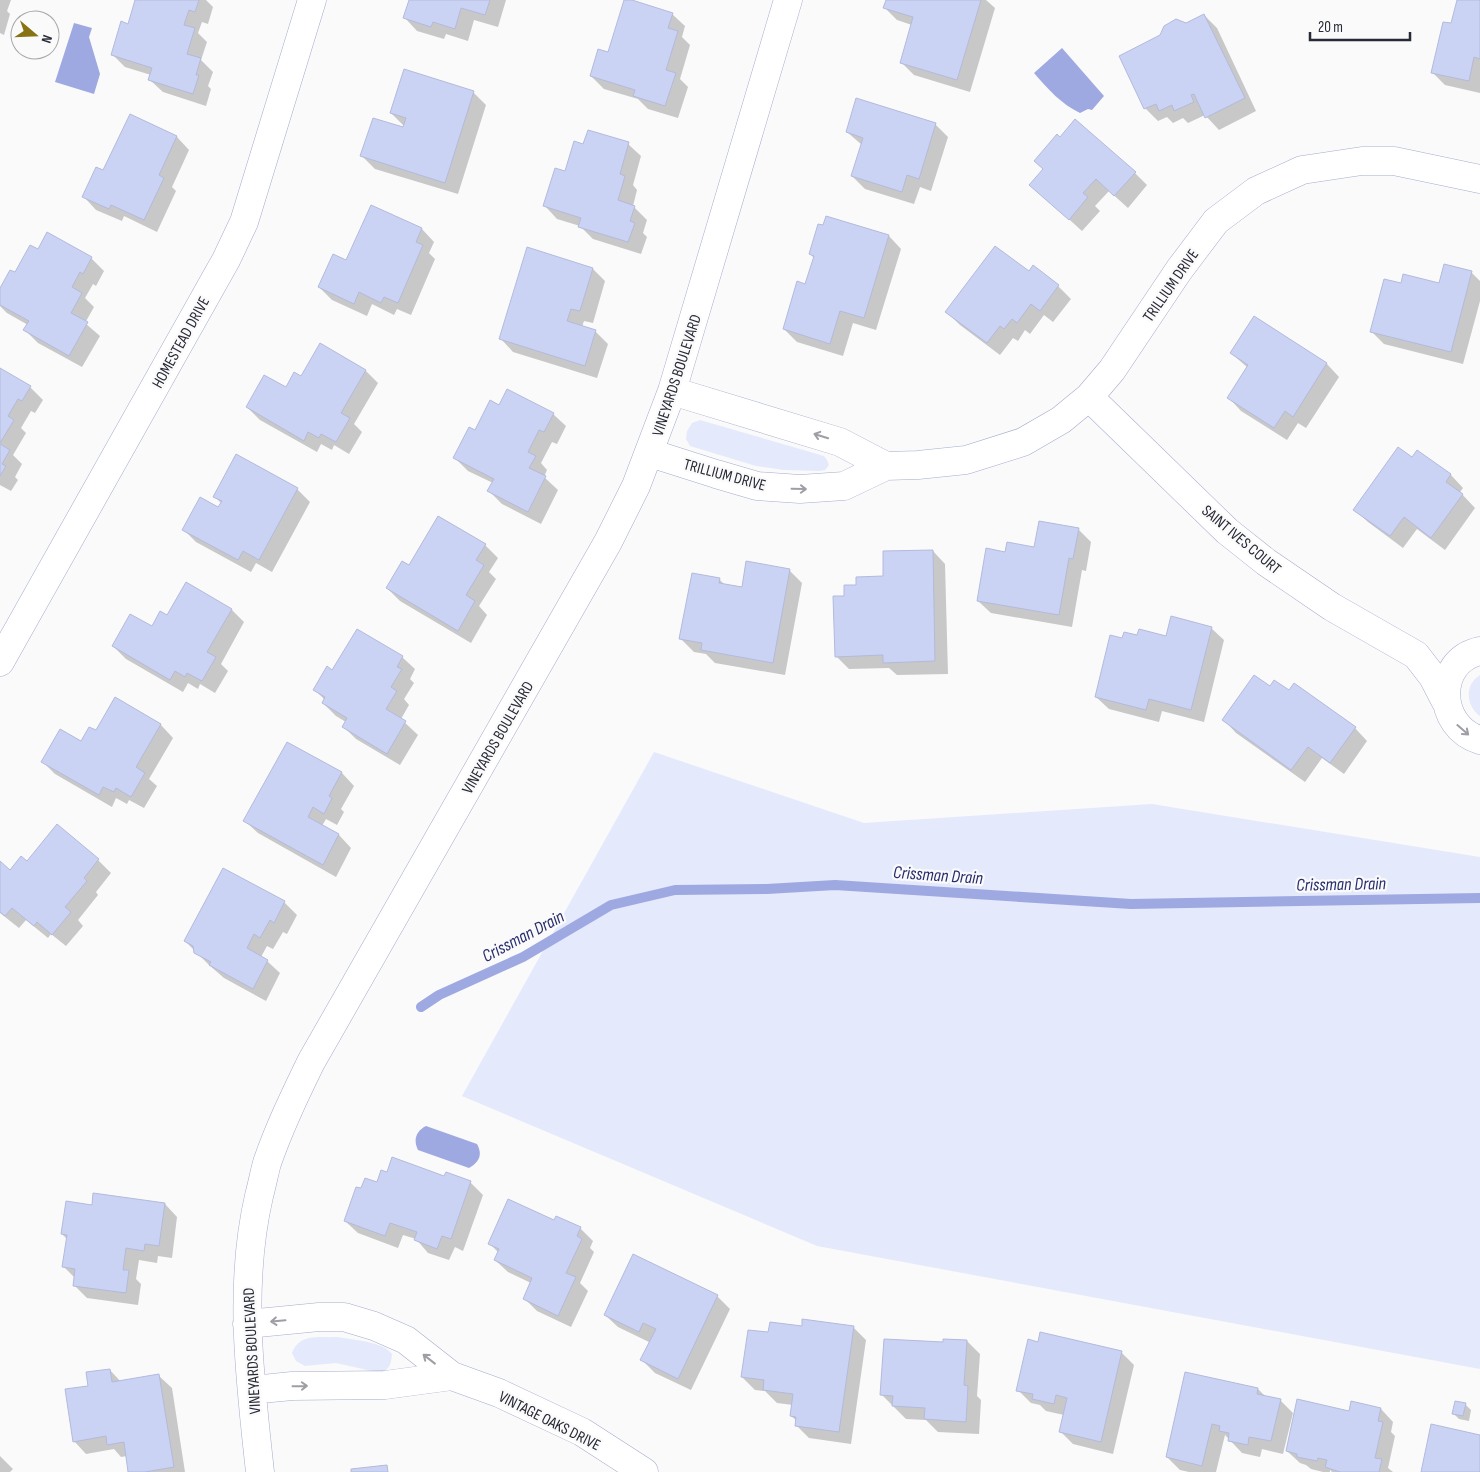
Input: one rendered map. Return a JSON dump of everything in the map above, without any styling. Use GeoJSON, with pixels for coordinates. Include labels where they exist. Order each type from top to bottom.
{"type":"FeatureCollection","features":[{"type":"Feature","properties":{"kind":"street","name":"HOMESTEAD DRIVE"},"geometry":{"type":"LineString","coordinates":[[0,662],[226,260],[246,214],[312,0]]}},
{"type":"Feature","properties":{"kind":"street","name":"VINEYARDS BOULEVARD"},"geometry":{"type":"LineString","coordinates":[[260,1472],[247,1324],[247,1281],[254,1220],[267,1164],[291,1104],[316,1053],[608,542],[636,486],[672,391],[788,0]]}},
{"type":"Feature","properties":{"kind":"street","name":"TRILLIUM DRIVE"},"geometry":{"type":"LineString","coordinates":[[650,453],[757,486],[800,489],[844,486],[886,466],[966,460],[1023,442],[1061,420],[1089,397],[1112,370],[1216,221],[1256,191],[1302,170],[1362,162],[1394,161],[1480,179]]}},
{"type":"Feature","properties":{"kind":"street","name":"TRILLIUM DRIVE"},"geometry":{"type":"LineString","coordinates":[[672,391],[840,442],[886,466]]}},
{"type":"Feature","properties":{"kind":"street","name":"SAINT IVES COURT"},"geometry":{"type":"LineString","coordinates":[[1089,397],[1227,531],[1266,562],[1332,607],[1416,655],[1433,677],[1451,716],[1459,728],[1480,740]]}},
{"type":"Feature","properties":{"kind":"street"},"geometry":{"type":"LineString","coordinates":[[1416,655],[1480,651]]}},
{"type":"Feature","properties":{"kind":"street"},"geometry":{"type":"LineString","coordinates":[[1446,702],[1446,686],[1452,672],[1461,661],[1474,652],[1480,651]]}},
{"type":"Feature","properties":{"kind":"street","name":"VINTAGE OAKS DRIVE"},"geometry":{"type":"LineString","coordinates":[[247,1324],[344,1317],[374,1326],[406,1340],[452,1376],[499,1393],[582,1432],[644,1472]]}},
{"type":"Feature","properties":{"kind":"street","name":"VINTAGE OAKS DRIVE"},"geometry":{"type":"LineString","coordinates":[[252,1390],[292,1386],[385,1385],[452,1376]]}},
{"type":"Feature","properties":{"kind":"shaded area"},"geometry":{"type":"Polygon","coordinates":[[[700,420],[824,456],[829,465],[825,470],[820,471],[784,470],[756,466],[690,446],[686,439],[687,431],[692,423],[700,420]]]}},
{"type":"Feature","properties":{"kind":"shaded area"},"geometry":{"type":"Polygon","coordinates":[[[1480,675],[1480,716],[1472,707],[1469,690],[1471,684],[1480,675]]]}},
{"type":"Feature","properties":{"kind":"shaded area"},"geometry":{"type":"Polygon","coordinates":[[[654,752],[864,823],[1152,804],[1480,857],[1480,1369],[817,1246],[462,1096],[654,752]]]}},
{"type":"Feature","properties":{"kind":"shaded area"},"geometry":{"type":"Polygon","coordinates":[[[337,1337],[382,1346],[392,1354],[390,1366],[381,1373],[336,1363],[305,1366],[296,1361],[292,1353],[295,1347],[305,1339],[337,1337]]]}},
{"type":"Feature","properties":{"kind":"water"},"geometry":{"type":"Polygon","coordinates":[[[74,23],[92,28],[89,37],[100,74],[94,94],[55,82],[74,23]]]}},
{"type":"Feature","properties":{"kind":"water"},"geometry":{"type":"Polygon","coordinates":[[[1062,48],[1104,96],[1092,110],[1088,109],[1080,113],[1073,109],[1055,96],[1034,73],[1062,48]]]}},
{"type":"Feature","properties":{"kind":"water"},"geometry":{"type":"Polygon","coordinates":[[[426,1126],[477,1144],[480,1152],[478,1161],[469,1168],[418,1150],[416,1136],[426,1126]]]}},
{"type":"Feature","properties":{"kind":"building"},"geometry":{"type":"Polygon","coordinates":[[[135,0],[199,0],[195,12],[189,10],[184,25],[195,28],[187,54],[201,58],[196,75],[199,75],[193,94],[148,80],[152,68],[111,55],[121,21],[128,24],[135,0]]]}},
{"type":"Feature","properties":{"kind":"building"},"geometry":{"type":"Polygon","coordinates":[[[409,0],[490,0],[485,15],[461,8],[455,29],[433,22],[431,27],[403,18],[409,0]]]}},
{"type":"Feature","properties":{"kind":"building"},"geometry":{"type":"Polygon","coordinates":[[[624,0],[632,0],[673,13],[668,28],[678,31],[666,70],[676,73],[665,106],[633,96],[635,90],[590,76],[598,49],[608,52],[624,0]]]}},
{"type":"Feature","properties":{"kind":"building"},"geometry":{"type":"Polygon","coordinates":[[[886,0],[981,0],[957,80],[900,63],[913,17],[883,8],[886,0]]]}},
{"type":"Feature","properties":{"kind":"building"},"geometry":{"type":"Polygon","coordinates":[[[1457,0],[1480,0],[1480,59],[1474,57],[1469,81],[1431,73],[1443,22],[1451,23],[1457,0]]]}},
{"type":"Feature","properties":{"kind":"building"},"geometry":{"type":"Polygon","coordinates":[[[1204,14],[1245,98],[1205,118],[1194,94],[1191,95],[1194,102],[1174,111],[1172,105],[1159,111],[1156,104],[1144,109],[1119,56],[1160,35],[1164,26],[1176,19],[1186,23],[1204,14]]]}},
{"type":"Feature","properties":{"kind":"building"},"geometry":{"type":"Polygon","coordinates":[[[404,69],[474,91],[445,183],[360,156],[373,118],[403,127],[406,118],[390,113],[404,69]]]}},
{"type":"Feature","properties":{"kind":"building"},"geometry":{"type":"Polygon","coordinates":[[[856,98],[936,123],[919,179],[907,175],[902,192],[851,176],[863,138],[846,132],[856,98]]]}},
{"type":"Feature","properties":{"kind":"building"},"geometry":{"type":"Polygon","coordinates":[[[130,114],[177,136],[159,175],[164,178],[144,220],[111,205],[109,209],[82,197],[96,167],[103,170],[130,114]]]}},
{"type":"Feature","properties":{"kind":"building"},"geometry":{"type":"Polygon","coordinates":[[[1075,119],[1136,172],[1114,196],[1096,179],[1083,193],[1088,197],[1069,220],[1029,185],[1043,169],[1034,161],[1057,134],[1060,137],[1075,119]]]}},
{"type":"Feature","properties":{"kind":"building"},"geometry":{"type":"Polygon","coordinates":[[[588,130],[629,142],[620,174],[625,176],[618,200],[635,206],[630,221],[635,223],[628,242],[578,227],[581,218],[543,206],[555,168],[565,171],[574,141],[583,144],[588,130]]]}},
{"type":"Feature","properties":{"kind":"building"},"geometry":{"type":"Polygon","coordinates":[[[371,205],[422,228],[416,242],[423,245],[398,303],[384,297],[381,303],[359,292],[354,304],[318,287],[333,254],[346,260],[371,205]]]}},
{"type":"Feature","properties":{"kind":"building"},"geometry":{"type":"Polygon","coordinates":[[[826,216],[889,235],[864,318],[840,311],[830,344],[783,329],[797,281],[805,284],[814,256],[809,254],[818,224],[823,225],[826,216]]]}},
{"type":"Feature","properties":{"kind":"building"},"geometry":{"type":"Polygon","coordinates":[[[47,232],[92,257],[83,274],[80,272],[72,287],[82,293],[71,313],[88,322],[69,356],[23,330],[29,321],[0,305],[0,288],[10,270],[15,272],[30,245],[38,249],[47,232]]]}},
{"type":"Feature","properties":{"kind":"building"},"geometry":{"type":"Polygon","coordinates":[[[995,246],[1029,271],[1033,265],[1059,285],[1040,311],[1031,304],[1017,323],[1012,319],[1004,329],[1000,326],[987,343],[945,312],[995,246]]]}},
{"type":"Feature","properties":{"kind":"building"},"geometry":{"type":"Polygon","coordinates":[[[527,247],[593,268],[580,311],[571,309],[567,321],[596,330],[585,366],[499,339],[527,247]]]}},
{"type":"Feature","properties":{"kind":"building"},"geometry":{"type":"Polygon","coordinates":[[[1444,264],[1472,271],[1451,352],[1370,332],[1384,279],[1401,283],[1403,274],[1439,283],[1444,264]]]}},
{"type":"Feature","properties":{"kind":"building"},"geometry":{"type":"Polygon","coordinates":[[[1254,316],[1327,363],[1293,417],[1285,411],[1274,428],[1227,398],[1248,365],[1230,353],[1254,316]]]}},
{"type":"Feature","properties":{"kind":"building"},"geometry":{"type":"Polygon","coordinates":[[[320,343],[366,370],[341,413],[350,418],[336,442],[321,434],[319,438],[308,432],[304,441],[246,407],[264,375],[286,387],[294,372],[301,376],[320,343]]]}},
{"type":"Feature","properties":{"kind":"building"},"geometry":{"type":"Polygon","coordinates":[[[0,368],[31,386],[22,401],[18,399],[8,416],[14,420],[0,443],[0,368]]]}},
{"type":"Feature","properties":{"kind":"building"},"geometry":{"type":"Polygon","coordinates":[[[507,389],[554,413],[544,432],[539,430],[528,452],[536,456],[529,468],[546,476],[528,512],[487,491],[494,479],[453,458],[469,427],[475,430],[490,400],[499,405],[507,389]]]}},
{"type":"Feature","properties":{"kind":"building"},"geometry":{"type":"Polygon","coordinates":[[[0,444],[10,450],[2,464],[6,466],[0,476],[0,444]]]}},
{"type":"Feature","properties":{"kind":"building"},"geometry":{"type":"Polygon","coordinates":[[[1398,447],[1412,457],[1417,450],[1451,474],[1446,482],[1463,494],[1431,538],[1404,517],[1390,536],[1353,510],[1398,447]]]}},
{"type":"Feature","properties":{"kind":"building"},"geometry":{"type":"Polygon","coordinates":[[[236,454],[298,488],[259,560],[243,551],[238,560],[182,530],[200,497],[218,507],[222,501],[213,497],[236,454]]]}},
{"type":"Feature","properties":{"kind":"building"},"geometry":{"type":"Polygon","coordinates":[[[438,516],[486,544],[476,560],[484,565],[466,595],[475,601],[458,631],[386,588],[402,561],[409,565],[438,516]]]}},
{"type":"Feature","properties":{"kind":"building"},"geometry":{"type":"Polygon","coordinates":[[[1039,521],[1079,528],[1073,559],[1069,558],[1059,615],[977,601],[986,548],[1005,552],[1007,542],[1034,547],[1039,521]]]}},
{"type":"Feature","properties":{"kind":"building"},"geometry":{"type":"Polygon","coordinates":[[[933,550],[935,661],[883,663],[883,655],[835,657],[833,596],[844,596],[844,585],[856,585],[856,577],[883,576],[883,551],[933,550]]]}},
{"type":"Feature","properties":{"kind":"building"},"geometry":{"type":"Polygon","coordinates":[[[746,561],[790,569],[773,663],[701,650],[702,643],[679,639],[692,573],[720,578],[719,583],[742,587],[746,561]]]}},
{"type":"Feature","properties":{"kind":"building"},"geometry":{"type":"Polygon","coordinates":[[[186,582],[232,609],[207,652],[216,657],[202,681],[187,673],[185,677],[175,671],[170,680],[112,646],[130,614],[152,626],[160,611],[167,615],[186,582]]]}},
{"type":"Feature","properties":{"kind":"building"},"geometry":{"type":"Polygon","coordinates":[[[1171,616],[1212,627],[1191,710],[1149,699],[1146,710],[1095,697],[1110,635],[1122,638],[1124,632],[1137,635],[1139,629],[1166,636],[1171,616]]]}},
{"type":"Feature","properties":{"kind":"building"},"geometry":{"type":"Polygon","coordinates":[[[357,629],[403,656],[397,667],[402,669],[391,687],[397,691],[386,709],[406,721],[387,754],[342,727],[347,718],[322,703],[325,697],[313,690],[327,666],[332,670],[357,629]]]}},
{"type":"Feature","properties":{"kind":"building"},"geometry":{"type":"Polygon","coordinates":[[[1254,675],[1270,686],[1274,680],[1289,690],[1294,683],[1356,727],[1330,763],[1308,747],[1291,770],[1222,720],[1254,675]]]}},
{"type":"Feature","properties":{"kind":"building"},"geometry":{"type":"Polygon","coordinates":[[[115,697],[161,724],[136,767],[145,773],[131,797],[116,788],[114,792],[103,787],[99,795],[41,762],[60,729],[81,741],[89,727],[96,730],[115,697]]]}},
{"type":"Feature","properties":{"kind":"building"},"geometry":{"type":"Polygon","coordinates":[[[287,742],[342,772],[329,796],[332,798],[324,814],[313,807],[308,817],[339,834],[323,865],[243,821],[287,742]]]}},
{"type":"Feature","properties":{"kind":"building"},"geometry":{"type":"Polygon","coordinates":[[[57,824],[99,859],[84,878],[87,881],[65,907],[71,912],[52,935],[37,922],[34,926],[12,908],[5,916],[0,912],[0,861],[10,870],[21,856],[27,861],[57,824]]]}},
{"type":"Feature","properties":{"kind":"building"},"geometry":{"type":"Polygon","coordinates":[[[223,868],[285,901],[274,923],[270,920],[260,938],[254,934],[247,948],[268,960],[253,989],[209,965],[211,962],[194,953],[193,946],[184,941],[223,868]]]}},
{"type":"Feature","properties":{"kind":"building"},"geometry":{"type":"Polygon","coordinates":[[[392,1157],[444,1176],[446,1172],[471,1181],[451,1239],[442,1236],[437,1249],[414,1240],[417,1232],[390,1223],[385,1236],[344,1221],[356,1187],[361,1188],[365,1178],[377,1182],[381,1170],[387,1172],[392,1157]]]}},
{"type":"Feature","properties":{"kind":"building"},"geometry":{"type":"Polygon","coordinates":[[[93,1193],[165,1203],[159,1246],[145,1244],[144,1251],[126,1248],[123,1270],[129,1270],[126,1293],[73,1286],[75,1269],[62,1267],[67,1235],[61,1234],[66,1201],[92,1205],[93,1193]]]}},
{"type":"Feature","properties":{"kind":"building"},"geometry":{"type":"Polygon","coordinates":[[[508,1199],[554,1220],[556,1216],[581,1227],[577,1236],[582,1239],[566,1273],[576,1277],[558,1316],[523,1299],[532,1278],[494,1260],[499,1249],[488,1244],[508,1199]]]}},
{"type":"Feature","properties":{"kind":"building"},"geometry":{"type":"Polygon","coordinates":[[[633,1254],[718,1295],[678,1379],[640,1360],[656,1329],[643,1323],[639,1332],[604,1315],[633,1254]]]}},
{"type":"Feature","properties":{"kind":"building"},"geometry":{"type":"Polygon","coordinates":[[[802,1319],[854,1326],[839,1432],[795,1426],[796,1417],[790,1416],[793,1394],[763,1390],[764,1380],[741,1377],[748,1330],[768,1332],[770,1322],[802,1326],[802,1319]]]}},
{"type":"Feature","properties":{"kind":"building"},"geometry":{"type":"Polygon","coordinates":[[[1040,1332],[1122,1351],[1101,1442],[1059,1432],[1067,1398],[1056,1395],[1054,1404],[1032,1399],[1033,1394],[1016,1391],[1028,1339],[1038,1342],[1040,1332]]]}},
{"type":"Feature","properties":{"kind":"building"},"geometry":{"type":"Polygon","coordinates":[[[884,1339],[943,1342],[943,1339],[967,1340],[964,1385],[968,1386],[966,1422],[924,1419],[925,1408],[892,1406],[893,1396],[880,1395],[884,1339]]]}},
{"type":"Feature","properties":{"kind":"building"},"geometry":{"type":"Polygon","coordinates":[[[110,1369],[112,1382],[159,1374],[174,1467],[145,1472],[128,1472],[124,1442],[107,1445],[106,1436],[73,1442],[65,1389],[88,1386],[86,1372],[110,1369]]]}},
{"type":"Feature","properties":{"kind":"building"},"geometry":{"type":"Polygon","coordinates":[[[1185,1372],[1258,1388],[1257,1394],[1281,1399],[1271,1441],[1249,1437],[1248,1445],[1228,1441],[1229,1433],[1219,1431],[1220,1426],[1212,1424],[1202,1466],[1166,1457],[1185,1372]]]}},
{"type":"Feature","properties":{"kind":"building"},"geometry":{"type":"Polygon","coordinates":[[[1297,1399],[1349,1411],[1351,1401],[1381,1408],[1378,1421],[1383,1422],[1375,1458],[1382,1459],[1379,1472],[1340,1472],[1325,1467],[1327,1460],[1318,1458],[1317,1461],[1297,1457],[1297,1454],[1286,1451],[1297,1399]]]}},
{"type":"Feature","properties":{"kind":"building"},"geometry":{"type":"Polygon","coordinates":[[[1455,1401],[1466,1403],[1463,1416],[1452,1414],[1455,1401]]]}},
{"type":"Feature","properties":{"kind":"building"},"geometry":{"type":"Polygon","coordinates":[[[1431,1424],[1480,1435],[1480,1472],[1421,1472],[1431,1424]]]}},
{"type":"Feature","properties":{"kind":"building"},"geometry":{"type":"Polygon","coordinates":[[[387,1465],[388,1472],[351,1472],[351,1469],[387,1465]]]}},
{"type":"Feature","properties":{"kind":"waterway","name":"Crissman Drain"},"geometry":{"type":"LineString","coordinates":[[421,1007],[439,995],[523,957],[611,905],[675,890],[767,889],[835,885],[1131,904],[1480,898]]}}]}
